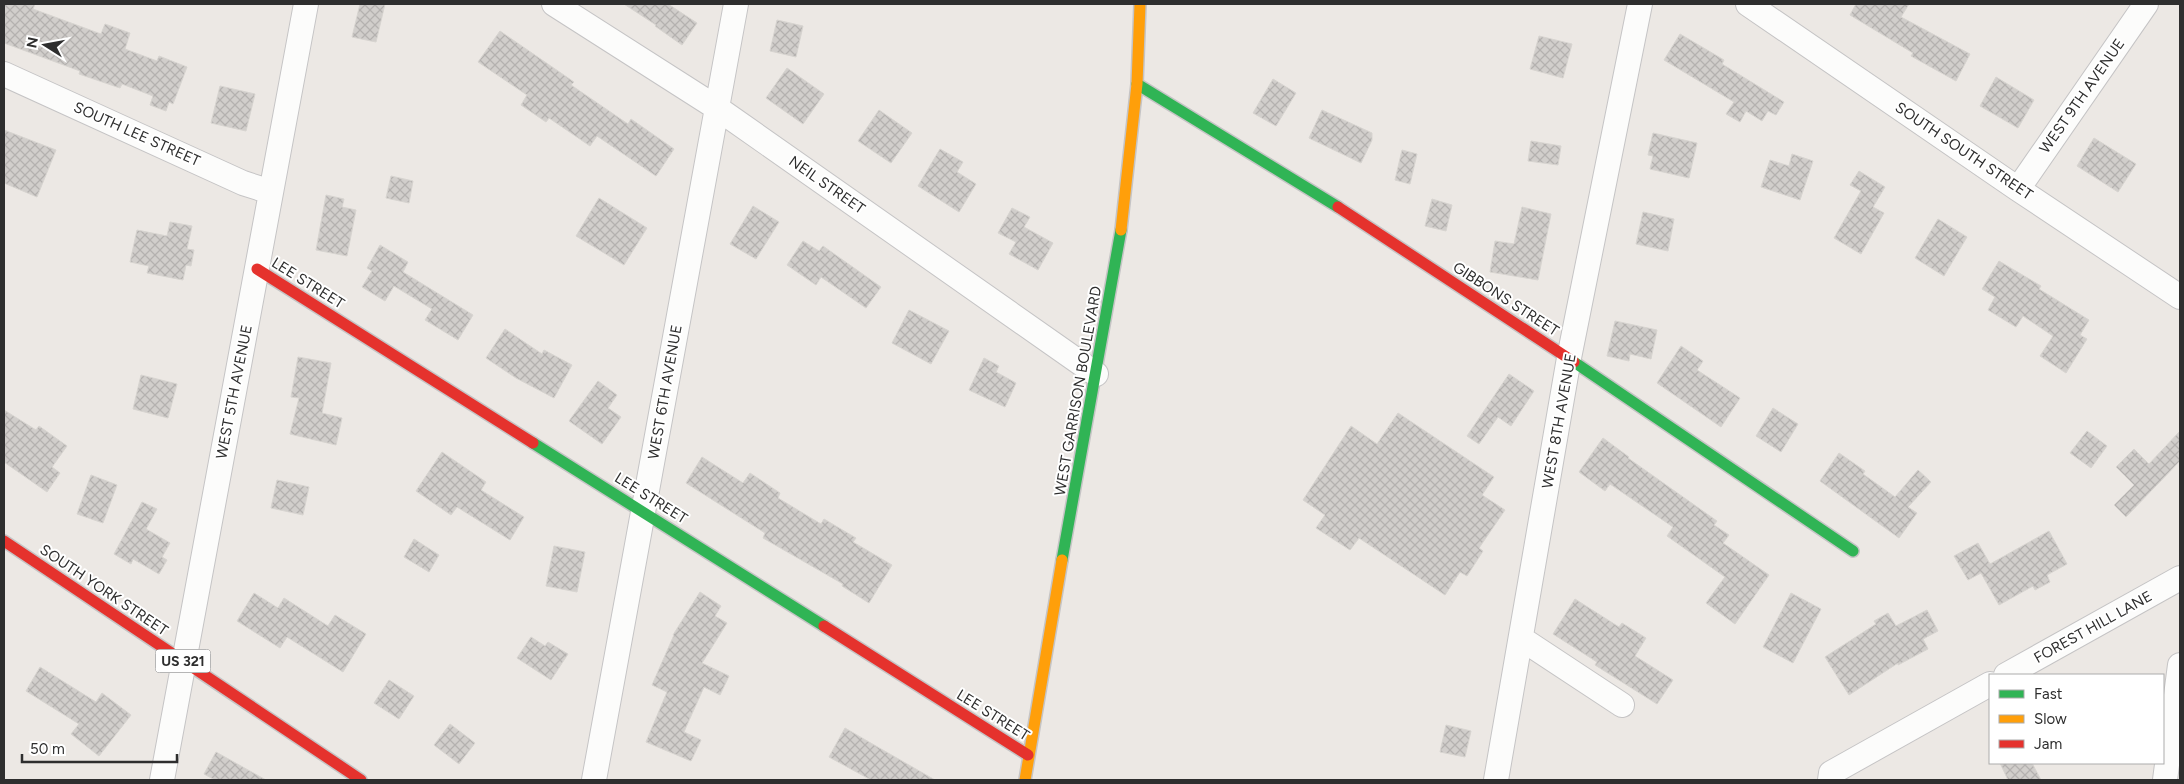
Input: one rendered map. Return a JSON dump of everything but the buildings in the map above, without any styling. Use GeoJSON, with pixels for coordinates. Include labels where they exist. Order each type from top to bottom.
{"type":"FeatureCollection","features":[{"type":"Feature","properties":{"kind":"street","name":"WEST 5TH AVENUE"},"geometry":{"type":"LineString","coordinates":[[162,780],[306,4]]}},
{"type":"Feature","properties":{"kind":"street","name":"NEIL STREET"},"geometry":{"type":"LineString","coordinates":[[554,4],[717,108],[1096,374]]}},
{"type":"Feature","properties":{"kind":"street","name":"WEST 6TH AVENUE"},"geometry":{"type":"LineString","coordinates":[[594,780],[736,4]]}},
{"type":"Feature","properties":{"kind":"street","name":"WEST GARRISON BOULEVARD"},"geometry":{"type":"LineString","coordinates":[[1025,780],[1124,212],[1137,84],[1140,4]]}},
{"type":"Feature","properties":{"kind":"street","name":"WEST 8TH AVENUE"},"geometry":{"type":"LineString","coordinates":[[1496,780],[1522,640],[1569,358],[1640,4]]}},
{"type":"Feature","properties":{"kind":"street","name":"SOUTH SOUTH STREET"},"geometry":{"type":"LineString","coordinates":[[1748,4],[2018,189],[2180,297]]}},
{"type":"Feature","properties":{"kind":"street","name":"WEST 9TH AVENUE"},"geometry":{"type":"LineString","coordinates":[[2018,189],[2146,4]]}},
{"type":"Feature","properties":{"kind":"street","name":"SOUTH LEE STREET"},"geometry":{"type":"LineString","coordinates":[[4,74],[243,183],[271,192]]}},
{"type":"Feature","properties":{"kind":"street","name":"GIBBONS STREET"},"geometry":{"type":"LineString","coordinates":[[1137,84],[1242,145],[1569,358],[1853,551]]}},
{"type":"Feature","properties":{"kind":"street","name":"LEE STREET"},"geometry":{"type":"LineString","coordinates":[[257,269],[1028,755]]}},
{"type":"Feature","properties":{"kind":"street","name":"SOUTH YORK STREET"},"geometry":{"type":"LineString","coordinates":[[4,541],[362,780]]}},
{"type":"Feature","properties":{"kind":"street","name":"FOREST HILL LANE"},"geometry":{"type":"LineString","coordinates":[[2008,674],[2180,578]]}},
{"type":"Feature","properties":{"kind":"street"},"geometry":{"type":"LineString","coordinates":[[1522,640],[1622,705]]}},
{"type":"Feature","properties":{"kind":"street"},"geometry":{"type":"LineString","coordinates":[[2165,780],[2180,665]]}},
{"type":"Feature","properties":{"kind":"street"},"geometry":{"type":"LineString","coordinates":[[1830,780],[1831,774],[1989,685]]}},
{"type":"Feature","properties":{"kind":"traffic: fast"},"geometry":{"type":"LineString","coordinates":[[1137,84],[1338,207]]}},
{"type":"Feature","properties":{"kind":"traffic: fast"},"geometry":{"type":"LineString","coordinates":[[1062,560],[1121,230]]}},
{"type":"Feature","properties":{"kind":"traffic: fast"},"geometry":{"type":"LineString","coordinates":[[1574,362],[1853,551]]}},
{"type":"Feature","properties":{"kind":"traffic: fast"},"geometry":{"type":"LineString","coordinates":[[533,443],[824,626]]}},
{"type":"Feature","properties":{"kind":"traffic: slow"},"geometry":{"type":"LineString","coordinates":[[1121,230],[1137,84],[1140,4]]}},
{"type":"Feature","properties":{"kind":"traffic: slow"},"geometry":{"type":"LineString","coordinates":[[1025,780],[1062,560]]}},
{"type":"Feature","properties":{"kind":"traffic: jam"},"geometry":{"type":"LineString","coordinates":[[1338,207],[1574,362]]}},
{"type":"Feature","properties":{"kind":"traffic: jam"},"geometry":{"type":"LineString","coordinates":[[257,269],[533,443]]}},
{"type":"Feature","properties":{"kind":"traffic: jam"},"geometry":{"type":"LineString","coordinates":[[4,541],[361,780]]}},
{"type":"Feature","properties":{"kind":"traffic: jam"},"geometry":{"type":"LineString","coordinates":[[824,626],[1028,755]]}}]}
